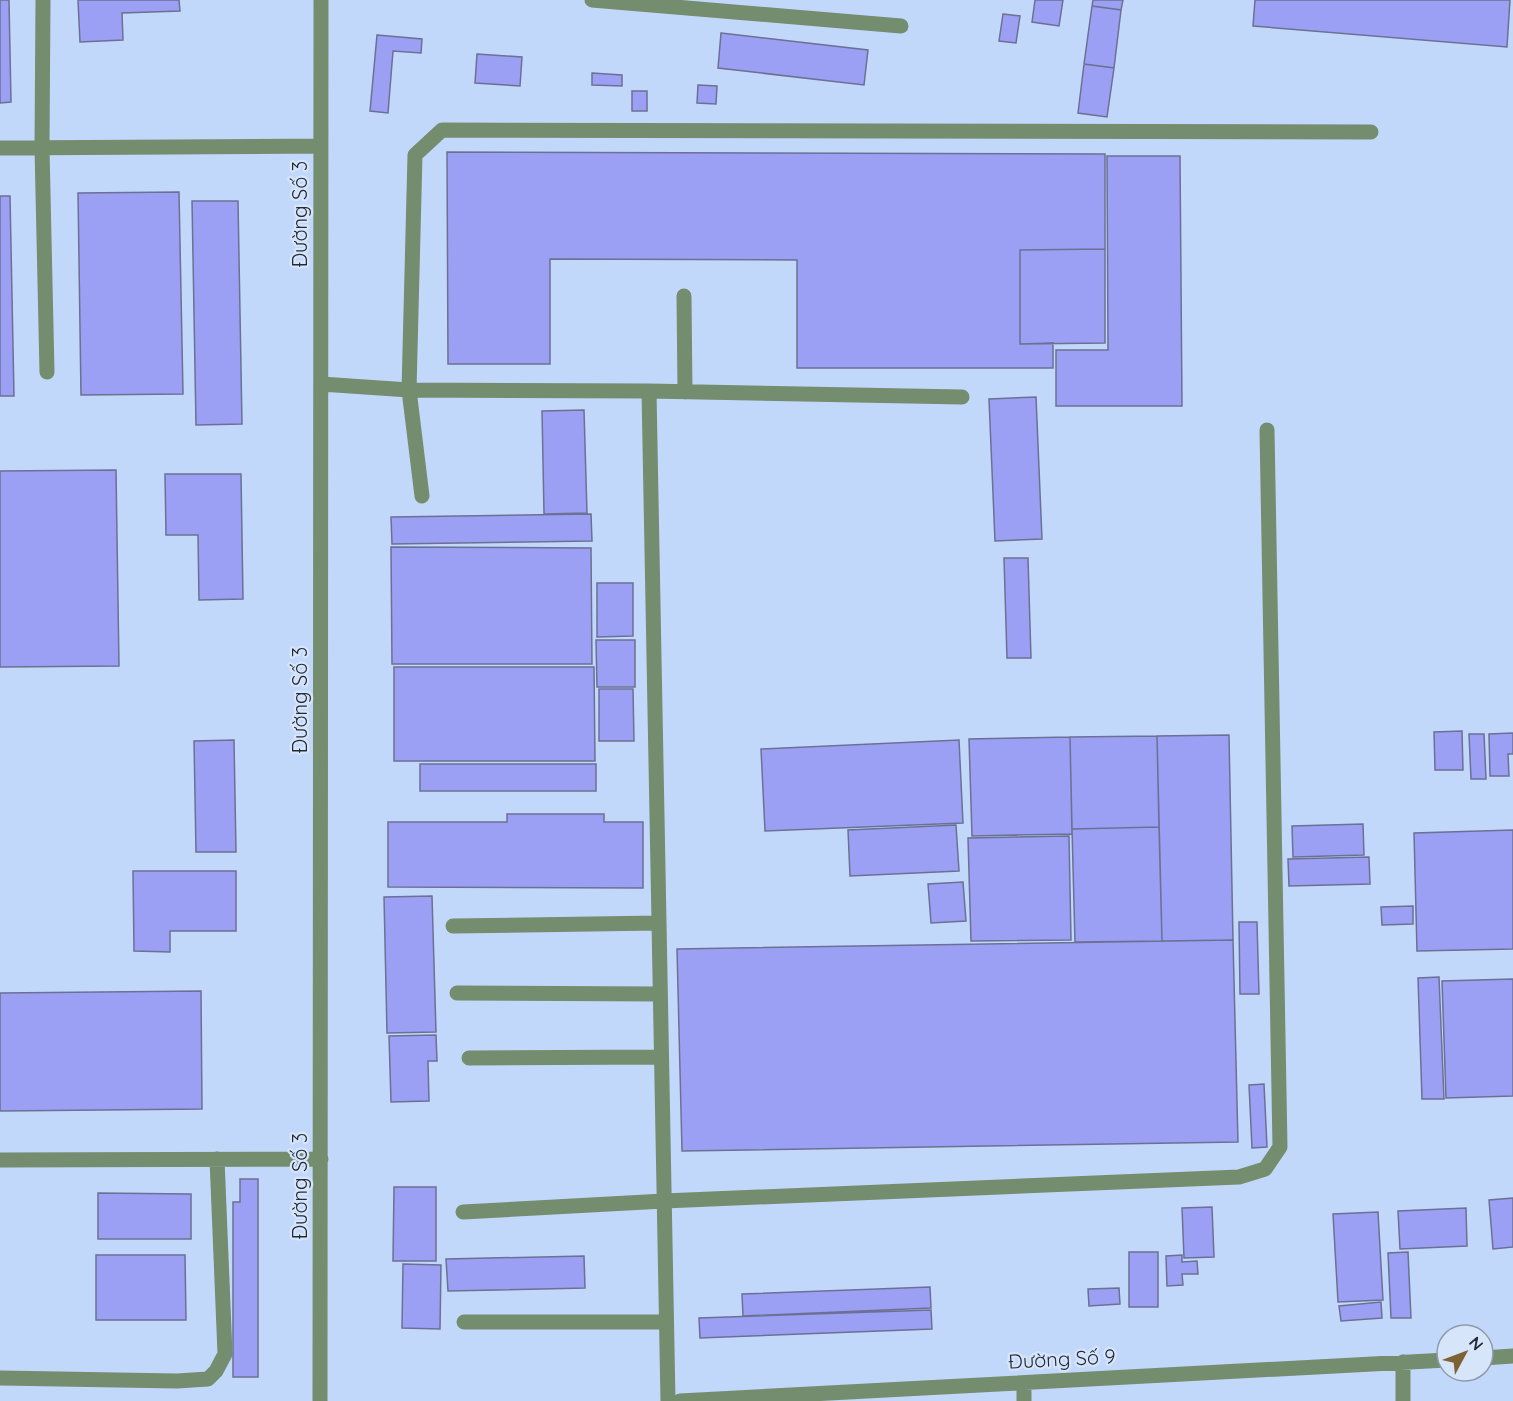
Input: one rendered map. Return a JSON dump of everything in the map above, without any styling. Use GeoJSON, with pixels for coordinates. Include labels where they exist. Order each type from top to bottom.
{"type":"FeatureCollection","features":[{"type":"Feature","properties":{"kind":"street"},"geometry":{"type":"LineString","coordinates":[[43,0],[42,148],[47,372]]}},
{"type":"Feature","properties":{"kind":"street","name":"Đường Số 3"},"geometry":{"type":"LineString","coordinates":[[320,1401],[321,0]]}},
{"type":"Feature","properties":{"kind":"street"},"geometry":{"type":"LineString","coordinates":[[592,0],[901,26]]}},
{"type":"Feature","properties":{"kind":"street"},"geometry":{"type":"LineString","coordinates":[[422,496],[409,390],[415,154],[442,130],[1371,132]]}},
{"type":"Feature","properties":{"kind":"street"},"geometry":{"type":"LineString","coordinates":[[0,148],[321,146]]}},
{"type":"Feature","properties":{"kind":"street"},"geometry":{"type":"LineString","coordinates":[[684,296],[685,392]]}},
{"type":"Feature","properties":{"kind":"street"},"geometry":{"type":"LineString","coordinates":[[321,384],[409,390],[649,391],[962,397]]}},
{"type":"Feature","properties":{"kind":"street"},"geometry":{"type":"LineString","coordinates":[[649,391],[668,1401]]}},
{"type":"Feature","properties":{"kind":"street"},"geometry":{"type":"LineString","coordinates":[[464,1212],[664,1201],[1239,1178],[1265,1169],[1280,1147],[1267,430]]}},
{"type":"Feature","properties":{"kind":"street"},"geometry":{"type":"LineString","coordinates":[[453,926],[659,923]]}},
{"type":"Feature","properties":{"kind":"street"},"geometry":{"type":"LineString","coordinates":[[457,993],[660,994]]}},
{"type":"Feature","properties":{"kind":"street"},"geometry":{"type":"LineString","coordinates":[[469,1058],[661,1057]]}},
{"type":"Feature","properties":{"kind":"street"},"geometry":{"type":"LineString","coordinates":[[0,1378],[177,1382],[208,1378],[216,1371],[225,1354],[217,1159]]}},
{"type":"Feature","properties":{"kind":"street"},"geometry":{"type":"LineString","coordinates":[[0,1160],[321,1159]]}},
{"type":"Feature","properties":{"kind":"street"},"geometry":{"type":"LineString","coordinates":[[464,1322],[666,1322]]}},
{"type":"Feature","properties":{"kind":"street"},"geometry":{"type":"LineString","coordinates":[[1495,1357],[1513,1356]]}},
{"type":"Feature","properties":{"kind":"street","name":"Đường Số 9"},"geometry":{"type":"LineString","coordinates":[[680,1401],[1435,1360]]}},
{"type":"Feature","properties":{"kind":"street"},"geometry":{"type":"LineString","coordinates":[[1403,1362],[1403,1401]]}},
{"type":"Feature","properties":{"kind":"street"},"geometry":{"type":"LineString","coordinates":[[1024,1383],[1024,1401]]}},
{"type":"Feature","properties":{"kind":"building"},"geometry":{"type":"Polygon","coordinates":[[[0,0],[9,0],[11,102],[0,103],[0,0]]]}},
{"type":"Feature","properties":{"kind":"building"},"geometry":{"type":"Polygon","coordinates":[[[78,0],[179,0],[180,11],[122,13],[123,40],[80,42],[78,0]]]}},
{"type":"Feature","properties":{"kind":"building"},"geometry":{"type":"Polygon","coordinates":[[[1035,0],[1063,0],[1059,26],[1032,22],[1035,0]]]}},
{"type":"Feature","properties":{"kind":"building"},"geometry":{"type":"Polygon","coordinates":[[[1093,0],[1123,0],[1121,10],[1092,6],[1093,0]]]}},
{"type":"Feature","properties":{"kind":"building"},"geometry":{"type":"Polygon","coordinates":[[[1255,0],[1510,0],[1507,47],[1253,26],[1255,0]]]}},
{"type":"Feature","properties":{"kind":"building"},"geometry":{"type":"Polygon","coordinates":[[[1092,6],[1121,10],[1114,68],[1084,64],[1092,6]]]}},
{"type":"Feature","properties":{"kind":"building"},"geometry":{"type":"Polygon","coordinates":[[[1003,14],[1020,16],[1016,43],[999,41],[1003,14]]]}},
{"type":"Feature","properties":{"kind":"building"},"geometry":{"type":"Polygon","coordinates":[[[721,33],[868,50],[864,85],[718,68],[721,33]]]}},
{"type":"Feature","properties":{"kind":"building"},"geometry":{"type":"Polygon","coordinates":[[[377,35],[422,39],[421,53],[393,51],[388,113],[370,111],[377,35]]]}},
{"type":"Feature","properties":{"kind":"building"},"geometry":{"type":"Polygon","coordinates":[[[477,54],[522,57],[520,86],[475,83],[477,54]]]}},
{"type":"Feature","properties":{"kind":"building"},"geometry":{"type":"Polygon","coordinates":[[[1084,64],[1114,68],[1107,117],[1078,113],[1084,64]]]}},
{"type":"Feature","properties":{"kind":"building"},"geometry":{"type":"Polygon","coordinates":[[[592,73],[622,75],[622,86],[592,85],[592,73]]]}},
{"type":"Feature","properties":{"kind":"building"},"geometry":{"type":"Polygon","coordinates":[[[698,85],[717,86],[716,104],[697,103],[698,85]]]}},
{"type":"Feature","properties":{"kind":"building"},"geometry":{"type":"Polygon","coordinates":[[[632,91],[647,91],[647,111],[632,111],[632,91]]]}},
{"type":"Feature","properties":{"kind":"building"},"geometry":{"type":"Polygon","coordinates":[[[447,152],[1105,154],[1105,249],[1020,250],[1020,344],[1053,343],[1053,368],[797,368],[797,260],[550,259],[550,364],[448,364],[447,152]]]}},
{"type":"Feature","properties":{"kind":"building"},"geometry":{"type":"Polygon","coordinates":[[[1107,156],[1180,156],[1182,406],[1056,406],[1056,350],[1108,350],[1107,156]]]}},
{"type":"Feature","properties":{"kind":"building"},"geometry":{"type":"Polygon","coordinates":[[[179,192],[183,394],[81,395],[78,193],[179,192]]]}},
{"type":"Feature","properties":{"kind":"building"},"geometry":{"type":"Polygon","coordinates":[[[0,196],[10,196],[14,396],[0,396],[0,196]]]}},
{"type":"Feature","properties":{"kind":"building"},"geometry":{"type":"Polygon","coordinates":[[[192,201],[238,201],[242,424],[196,425],[192,201]]]}},
{"type":"Feature","properties":{"kind":"building"},"geometry":{"type":"Polygon","coordinates":[[[1105,249],[1105,343],[1020,344],[1020,250],[1105,249]]]}},
{"type":"Feature","properties":{"kind":"building"},"geometry":{"type":"Polygon","coordinates":[[[1036,397],[1042,539],[995,541],[989,399],[1036,397]]]}},
{"type":"Feature","properties":{"kind":"building"},"geometry":{"type":"Polygon","coordinates":[[[584,410],[587,513],[544,514],[542,411],[584,410]]]}},
{"type":"Feature","properties":{"kind":"building"},"geometry":{"type":"Polygon","coordinates":[[[116,470],[119,666],[0,667],[0,471],[116,470]]]}},
{"type":"Feature","properties":{"kind":"building"},"geometry":{"type":"Polygon","coordinates":[[[165,474],[241,474],[243,599],[199,600],[198,535],[166,535],[165,474]]]}},
{"type":"Feature","properties":{"kind":"building"},"geometry":{"type":"Polygon","coordinates":[[[591,514],[592,541],[392,544],[391,517],[591,514]]]}},
{"type":"Feature","properties":{"kind":"building"},"geometry":{"type":"Polygon","coordinates":[[[391,547],[591,548],[592,664],[392,664],[391,547]]]}},
{"type":"Feature","properties":{"kind":"building"},"geometry":{"type":"Polygon","coordinates":[[[1004,558],[1028,558],[1031,658],[1007,658],[1004,558]]]}},
{"type":"Feature","properties":{"kind":"building"},"geometry":{"type":"Polygon","coordinates":[[[597,583],[633,583],[633,636],[597,637],[597,583]]]}},
{"type":"Feature","properties":{"kind":"building"},"geometry":{"type":"Polygon","coordinates":[[[596,640],[635,640],[635,687],[597,687],[596,640]]]}},
{"type":"Feature","properties":{"kind":"building"},"geometry":{"type":"Polygon","coordinates":[[[394,667],[594,667],[595,761],[394,761],[394,667]]]}},
{"type":"Feature","properties":{"kind":"building"},"geometry":{"type":"Polygon","coordinates":[[[599,689],[633,689],[634,741],[599,741],[599,689]]]}},
{"type":"Feature","properties":{"kind":"building"},"geometry":{"type":"Polygon","coordinates":[[[1462,731],[1463,770],[1435,770],[1434,732],[1462,731]]]}},
{"type":"Feature","properties":{"kind":"building"},"geometry":{"type":"Polygon","coordinates":[[[1513,733],[1513,754],[1508,754],[1509,776],[1490,776],[1489,734],[1513,733]]]}},
{"type":"Feature","properties":{"kind":"building"},"geometry":{"type":"Polygon","coordinates":[[[1469,734],[1484,734],[1486,779],[1471,779],[1469,734]]]}},
{"type":"Feature","properties":{"kind":"building"},"geometry":{"type":"Polygon","coordinates":[[[1229,735],[1233,940],[1162,941],[1157,736],[1229,735]]]}},
{"type":"Feature","properties":{"kind":"building"},"geometry":{"type":"Polygon","coordinates":[[[1157,736],[1159,827],[1072,829],[1070,737],[1157,736]]]}},
{"type":"Feature","properties":{"kind":"building"},"geometry":{"type":"Polygon","coordinates":[[[1070,737],[1072,834],[972,836],[969,739],[1070,737]]]}},
{"type":"Feature","properties":{"kind":"building"},"geometry":{"type":"Polygon","coordinates":[[[234,740],[236,852],[196,852],[194,741],[234,740]]]}},
{"type":"Feature","properties":{"kind":"building"},"geometry":{"type":"Polygon","coordinates":[[[959,740],[963,823],[765,831],[761,749],[959,740]]]}},
{"type":"Feature","properties":{"kind":"building"},"geometry":{"type":"Polygon","coordinates":[[[420,764],[596,764],[596,791],[420,791],[420,764]]]}},
{"type":"Feature","properties":{"kind":"building"},"geometry":{"type":"Polygon","coordinates":[[[507,814],[604,814],[604,822],[643,822],[643,888],[388,887],[388,822],[507,822],[507,814]]]}},
{"type":"Feature","properties":{"kind":"building"},"geometry":{"type":"Polygon","coordinates":[[[1363,824],[1364,855],[1293,857],[1292,826],[1363,824]]]}},
{"type":"Feature","properties":{"kind":"building"},"geometry":{"type":"Polygon","coordinates":[[[956,825],[959,871],[850,876],[848,830],[956,825]]]}},
{"type":"Feature","properties":{"kind":"building"},"geometry":{"type":"Polygon","coordinates":[[[1159,827],[1162,941],[1075,942],[1072,829],[1159,827]]]}},
{"type":"Feature","properties":{"kind":"building"},"geometry":{"type":"Polygon","coordinates":[[[1513,830],[1513,949],[1417,951],[1414,833],[1513,830]]]}},
{"type":"Feature","properties":{"kind":"building"},"geometry":{"type":"Polygon","coordinates":[[[1069,836],[1071,940],[971,941],[968,838],[1069,836]]]}},
{"type":"Feature","properties":{"kind":"building"},"geometry":{"type":"Polygon","coordinates":[[[1369,857],[1370,884],[1289,886],[1288,859],[1369,857]]]}},
{"type":"Feature","properties":{"kind":"building"},"geometry":{"type":"Polygon","coordinates":[[[133,871],[236,871],[236,931],[170,931],[170,952],[134,951],[133,871]]]}},
{"type":"Feature","properties":{"kind":"building"},"geometry":{"type":"Polygon","coordinates":[[[963,882],[966,921],[931,923],[928,884],[963,882]]]}},
{"type":"Feature","properties":{"kind":"building"},"geometry":{"type":"Polygon","coordinates":[[[432,896],[436,1032],[387,1033],[384,897],[432,896]]]}},
{"type":"Feature","properties":{"kind":"building"},"geometry":{"type":"Polygon","coordinates":[[[1413,906],[1413,924],[1382,925],[1381,907],[1413,906]]]}},
{"type":"Feature","properties":{"kind":"building"},"geometry":{"type":"Polygon","coordinates":[[[1239,922],[1257,922],[1259,994],[1240,994],[1239,922]]]}},
{"type":"Feature","properties":{"kind":"building"},"geometry":{"type":"Polygon","coordinates":[[[1233,940],[1238,1142],[682,1151],[677,949],[1233,940]]]}},
{"type":"Feature","properties":{"kind":"building"},"geometry":{"type":"Polygon","coordinates":[[[1439,977],[1444,1099],[1422,1099],[1418,978],[1439,977]]]}},
{"type":"Feature","properties":{"kind":"building"},"geometry":{"type":"Polygon","coordinates":[[[1513,979],[1513,1096],[1446,1098],[1442,981],[1513,979]]]}},
{"type":"Feature","properties":{"kind":"building"},"geometry":{"type":"Polygon","coordinates":[[[201,991],[202,1109],[0,1111],[0,993],[201,991]]]}},
{"type":"Feature","properties":{"kind":"building"},"geometry":{"type":"Polygon","coordinates":[[[436,1035],[437,1061],[428,1061],[429,1101],[391,1102],[389,1036],[436,1035]]]}},
{"type":"Feature","properties":{"kind":"building"},"geometry":{"type":"Polygon","coordinates":[[[1264,1084],[1267,1147],[1252,1148],[1249,1085],[1264,1084]]]}},
{"type":"Feature","properties":{"kind":"building"},"geometry":{"type":"Polygon","coordinates":[[[240,1179],[258,1179],[258,1377],[233,1377],[233,1202],[240,1202],[240,1179]]]}},
{"type":"Feature","properties":{"kind":"building"},"geometry":{"type":"Polygon","coordinates":[[[394,1187],[436,1187],[436,1261],[393,1261],[394,1187]]]}},
{"type":"Feature","properties":{"kind":"building"},"geometry":{"type":"Polygon","coordinates":[[[98,1193],[191,1194],[191,1239],[98,1239],[98,1193]]]}},
{"type":"Feature","properties":{"kind":"building"},"geometry":{"type":"Polygon","coordinates":[[[1513,1198],[1513,1247],[1493,1249],[1489,1200],[1513,1198]]]}},
{"type":"Feature","properties":{"kind":"building"},"geometry":{"type":"Polygon","coordinates":[[[1212,1207],[1214,1257],[1184,1258],[1182,1208],[1212,1207]]]}},
{"type":"Feature","properties":{"kind":"building"},"geometry":{"type":"Polygon","coordinates":[[[1466,1208],[1467,1246],[1400,1249],[1398,1211],[1466,1208]]]}},
{"type":"Feature","properties":{"kind":"building"},"geometry":{"type":"Polygon","coordinates":[[[1378,1212],[1383,1300],[1338,1302],[1333,1214],[1378,1212]]]}},
{"type":"Feature","properties":{"kind":"building"},"geometry":{"type":"Polygon","coordinates":[[[1129,1252],[1158,1252],[1158,1307],[1129,1307],[1129,1252]]]}},
{"type":"Feature","properties":{"kind":"building"},"geometry":{"type":"Polygon","coordinates":[[[1408,1252],[1411,1318],[1391,1318],[1388,1253],[1408,1252]]]}},
{"type":"Feature","properties":{"kind":"building"},"geometry":{"type":"Polygon","coordinates":[[[96,1255],[185,1255],[186,1320],[96,1320],[96,1255]]]}},
{"type":"Feature","properties":{"kind":"building"},"geometry":{"type":"Polygon","coordinates":[[[1182,1255],[1182,1262],[1197,1261],[1198,1274],[1182,1274],[1183,1285],[1167,1286],[1166,1256],[1182,1255]]]}},
{"type":"Feature","properties":{"kind":"building"},"geometry":{"type":"Polygon","coordinates":[[[584,1256],[585,1288],[448,1291],[446,1259],[584,1256]]]}},
{"type":"Feature","properties":{"kind":"building"},"geometry":{"type":"Polygon","coordinates":[[[403,1264],[441,1265],[440,1329],[402,1328],[403,1264]]]}},
{"type":"Feature","properties":{"kind":"building"},"geometry":{"type":"Polygon","coordinates":[[[930,1287],[931,1308],[743,1316],[742,1294],[930,1287]]]}},
{"type":"Feature","properties":{"kind":"building"},"geometry":{"type":"Polygon","coordinates":[[[1119,1288],[1120,1304],[1089,1306],[1088,1289],[1119,1288]]]}},
{"type":"Feature","properties":{"kind":"building"},"geometry":{"type":"Polygon","coordinates":[[[1381,1302],[1382,1318],[1341,1321],[1339,1306],[1381,1302]]]}},
{"type":"Feature","properties":{"kind":"building"},"geometry":{"type":"Polygon","coordinates":[[[931,1310],[932,1329],[700,1338],[699,1318],[931,1310]]]}}]}
